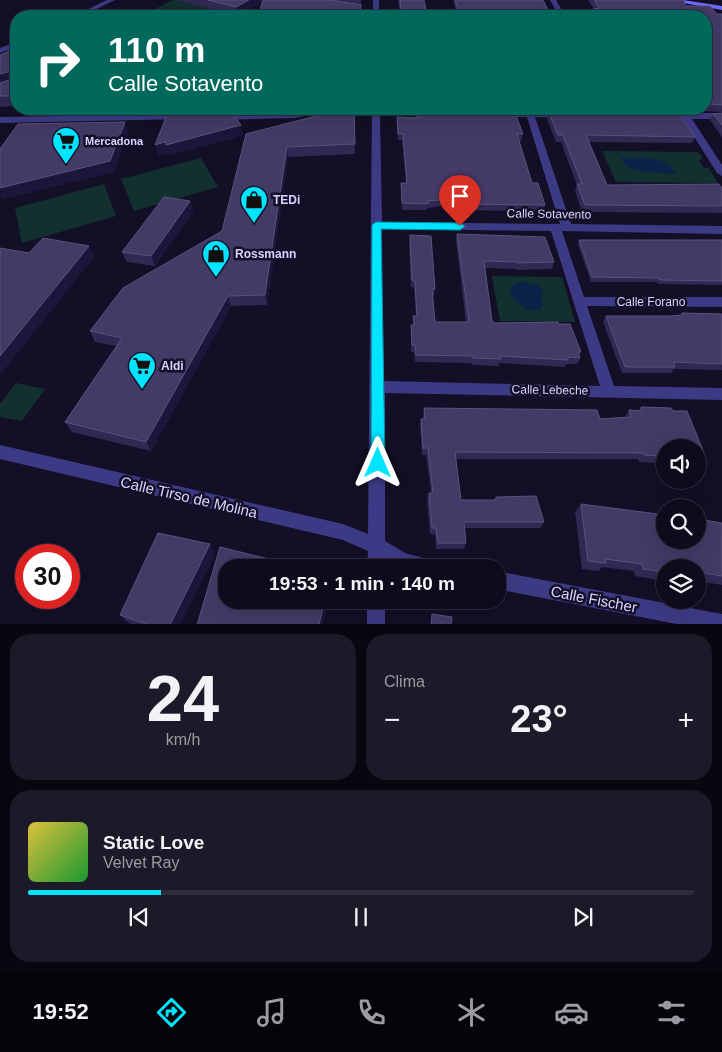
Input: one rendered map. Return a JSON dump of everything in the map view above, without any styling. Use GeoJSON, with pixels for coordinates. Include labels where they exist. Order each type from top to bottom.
{"type":"FeatureCollection","features":[{"type":"Feature","properties":{"kind":"main road"},"geometry":{"type":"LineString","coordinates":[[670,0],[722,8]]}},
{"type":"Feature","properties":{"kind":"street"},"geometry":{"type":"LineString","coordinates":[[90,10],[112,0]]}},
{"type":"Feature","properties":{"kind":"street"},"geometry":{"type":"LineString","coordinates":[[335,7],[350,10]]}},
{"type":"Feature","properties":{"kind":"street"},"geometry":{"type":"LineString","coordinates":[[207,117],[294,115]]}},
{"type":"Feature","properties":{"kind":"street"},"geometry":{"type":"LineString","coordinates":[[376,115],[376,559]]}},
{"type":"Feature","properties":{"kind":"street"},"geometry":{"type":"LineString","coordinates":[[530,115],[579,302],[609,392]]}},
{"type":"Feature","properties":{"kind":"street"},"geometry":{"type":"LineString","coordinates":[[656,116],[722,116]]}},
{"type":"Feature","properties":{"kind":"street"},"geometry":{"type":"LineString","coordinates":[[686,116],[722,172]]}},
{"type":"Feature","properties":{"kind":"street"},"geometry":{"type":"LineString","coordinates":[[0,120],[189,117]]}},
{"type":"Feature","properties":{"kind":"street","name":"Calle Sotavento"},"geometry":{"type":"LineString","coordinates":[[376,225],[722,230]]}},
{"type":"Feature","properties":{"kind":"street","name":"Calle Forano"},"geometry":{"type":"LineString","coordinates":[[579,302],[722,302]]}},
{"type":"Feature","properties":{"kind":"street","name":"Calle Lebeche"},"geometry":{"type":"LineString","coordinates":[[377,387],[722,394]]}},
{"type":"Feature","properties":{"kind":"street","name":"Calle Tirso de Molina"},"geometry":{"type":"LineString","coordinates":[[0,452],[343,532],[377,546]]}},
{"type":"Feature","properties":{"kind":"street"},"geometry":{"type":"LineString","coordinates":[[377,546],[399,559]]}},
{"type":"Feature","properties":{"kind":"street","name":"Calle Fischer"},"geometry":{"type":"LineString","coordinates":[[506,582],[722,623]]}},
{"type":"Feature","properties":{"kind":"street"},"geometry":{"type":"LineString","coordinates":[[376,609],[376,624]]}},
{"type":"Feature","properties":{"kind":"green space"},"geometry":{"type":"Polygon","coordinates":[[[173,0],[194,0],[222,7],[216,10],[153,10],[173,0]]]}},
{"type":"Feature","properties":{"kind":"green space"},"geometry":{"type":"Polygon","coordinates":[[[602,151],[698,152],[703,159],[699,160],[704,168],[709,168],[718,183],[616,182],[602,151]]]}},
{"type":"Feature","properties":{"kind":"green space"},"geometry":{"type":"Polygon","coordinates":[[[201,158],[218,187],[134,211],[121,179],[201,158]]]}},
{"type":"Feature","properties":{"kind":"green space"},"geometry":{"type":"Polygon","coordinates":[[[104,184],[116,216],[22,243],[15,208],[104,184]]]}},
{"type":"Feature","properties":{"kind":"green space"},"geometry":{"type":"Polygon","coordinates":[[[492,276],[562,277],[575,322],[500,321],[492,276]]]}},
{"type":"Feature","properties":{"kind":"green space"},"geometry":{"type":"Polygon","coordinates":[[[16,383],[45,389],[22,421],[0,417],[0,404],[16,383]]]}},
{"type":"Feature","properties":{"kind":"water"},"geometry":{"type":"Polygon","coordinates":[[[621,158],[644,158],[666,163],[676,174],[637,171],[624,164],[621,158]]]}},
{"type":"Feature","properties":{"kind":"water"},"geometry":{"type":"Polygon","coordinates":[[[521,282],[542,288],[543,292],[540,297],[543,304],[540,310],[526,310],[512,296],[510,288],[521,282]]]}},
{"type":"Feature","properties":{"kind":"building"},"geometry":{"type":"Polygon","coordinates":[[[208,0],[249,0],[236,7],[208,0]]]}},
{"type":"Feature","properties":{"kind":"building"},"geometry":{"type":"Polygon","coordinates":[[[263,0],[331,0],[361,5],[361,10],[260,10],[263,0]]]}},
{"type":"Feature","properties":{"kind":"building"},"geometry":{"type":"Polygon","coordinates":[[[400,0],[424,0],[426,10],[401,10],[400,0]]]}},
{"type":"Feature","properties":{"kind":"building"},"geometry":{"type":"Polygon","coordinates":[[[455,0],[543,0],[548,10],[458,10],[455,0]]]}},
{"type":"Feature","properties":{"kind":"building"},"geometry":{"type":"Polygon","coordinates":[[[594,0],[684,0],[685,6],[710,6],[717,14],[722,14],[722,105],[712,104],[712,10],[589,10],[599,8],[594,0]]]}},
{"type":"Feature","properties":{"kind":"building"},"geometry":{"type":"Polygon","coordinates":[[[10,51],[10,71],[0,74],[0,55],[10,51]]]}},
{"type":"Feature","properties":{"kind":"building"},"geometry":{"type":"Polygon","coordinates":[[[10,80],[10,96],[0,96],[0,83],[10,80]]]}},
{"type":"Feature","properties":{"kind":"building"},"geometry":{"type":"Polygon","coordinates":[[[722,113],[722,125],[713,114],[722,113]]]}},
{"type":"Feature","properties":{"kind":"building"},"geometry":{"type":"Polygon","coordinates":[[[167,115],[234,115],[241,125],[166,145],[165,142],[155,145],[167,115]]]}},
{"type":"Feature","properties":{"kind":"building"},"geometry":{"type":"Polygon","coordinates":[[[320,115],[354,115],[355,144],[287,147],[265,295],[228,296],[146,442],[65,422],[122,338],[90,331],[123,288],[222,231],[246,134],[320,115]]]}},
{"type":"Feature","properties":{"kind":"building"},"geometry":{"type":"Polygon","coordinates":[[[417,115],[516,115],[523,134],[517,134],[532,183],[538,183],[545,205],[453,204],[452,199],[428,201],[428,204],[402,203],[401,183],[407,183],[403,134],[398,134],[397,117],[417,118],[417,115]]]}},
{"type":"Feature","properties":{"kind":"building"},"geometry":{"type":"Polygon","coordinates":[[[550,115],[680,115],[695,137],[586,135],[607,185],[719,184],[722,188],[722,206],[585,205],[577,184],[582,184],[563,135],[558,135],[550,115]]]}},
{"type":"Feature","properties":{"kind":"building","name":"Mercadona"},"geometry":{"type":"Polygon","coordinates":[[[125,122],[110,161],[0,188],[0,149],[18,124],[125,122]]]}},
{"type":"Feature","properties":{"kind":"building"},"geometry":{"type":"Polygon","coordinates":[[[164,197],[190,201],[151,256],[122,252],[164,197]]]}},
{"type":"Feature","properties":{"kind":"building"},"geometry":{"type":"Polygon","coordinates":[[[457,234],[545,237],[554,262],[518,263],[484,261],[492,321],[495,323],[558,322],[558,324],[570,324],[581,352],[578,352],[580,358],[568,357],[568,360],[500,356],[501,359],[473,358],[473,356],[416,355],[415,345],[412,345],[411,325],[414,325],[413,316],[417,316],[415,281],[412,280],[410,235],[431,236],[435,289],[432,289],[435,322],[469,322],[457,234]]]}},
{"type":"Feature","properties":{"kind":"building"},"geometry":{"type":"Polygon","coordinates":[[[43,238],[89,246],[0,356],[0,248],[29,253],[43,238]]]}},
{"type":"Feature","properties":{"kind":"building"},"geometry":{"type":"Polygon","coordinates":[[[579,240],[722,240],[722,281],[592,277],[579,240]]]}},
{"type":"Feature","properties":{"kind":"building"},"geometry":{"type":"Polygon","coordinates":[[[682,313],[722,314],[722,364],[673,362],[675,367],[625,367],[606,316],[671,316],[682,315],[682,313]]]}},
{"type":"Feature","properties":{"kind":"building"},"geometry":{"type":"Polygon","coordinates":[[[641,407],[671,408],[673,411],[687,411],[698,439],[656,439],[656,456],[644,455],[643,453],[455,452],[461,500],[496,500],[496,497],[536,496],[544,522],[464,522],[466,543],[438,543],[436,528],[432,528],[429,493],[433,493],[428,448],[423,448],[421,419],[425,419],[424,408],[597,410],[600,419],[631,417],[629,410],[642,411],[641,407]]]}},
{"type":"Feature","properties":{"kind":"building"},"geometry":{"type":"Polygon","coordinates":[[[581,504],[656,514],[656,549],[706,549],[706,520],[722,523],[722,576],[706,573],[706,559],[656,559],[656,571],[643,569],[642,564],[605,559],[606,563],[588,561],[581,504]]]}},
{"type":"Feature","properties":{"kind":"building"},"geometry":{"type":"Polygon","coordinates":[[[158,533],[210,544],[170,624],[146,624],[120,615],[158,533]]]}},
{"type":"Feature","properties":{"kind":"building"},"geometry":{"type":"Polygon","coordinates":[[[220,547],[269,559],[218,559],[218,609],[323,609],[319,624],[197,624],[220,547]]]}},
{"type":"Feature","properties":{"kind":"building"},"geometry":{"type":"Polygon","coordinates":[[[432,614],[452,617],[451,624],[431,624],[432,614]]]}},
{"type":"Feature","properties":{"kind":"place","name":"Mercadona"},"geometry":{"type":"Point","coordinates":[66,165]}},
{"type":"Feature","properties":{"kind":"place","name":"TEDi"},"geometry":{"type":"Point","coordinates":[254,224]}},
{"type":"Feature","properties":{"kind":"place","name":"Rossmann"},"geometry":{"type":"Point","coordinates":[216,278]}},
{"type":"Feature","properties":{"kind":"place","name":"Aldi"},"geometry":{"type":"Point","coordinates":[142,390]}},
{"type":"Feature","properties":{"kind":"route"},"geometry":{"type":"LineString","coordinates":[[378,463],[376,225],[460,226]]}}]}
